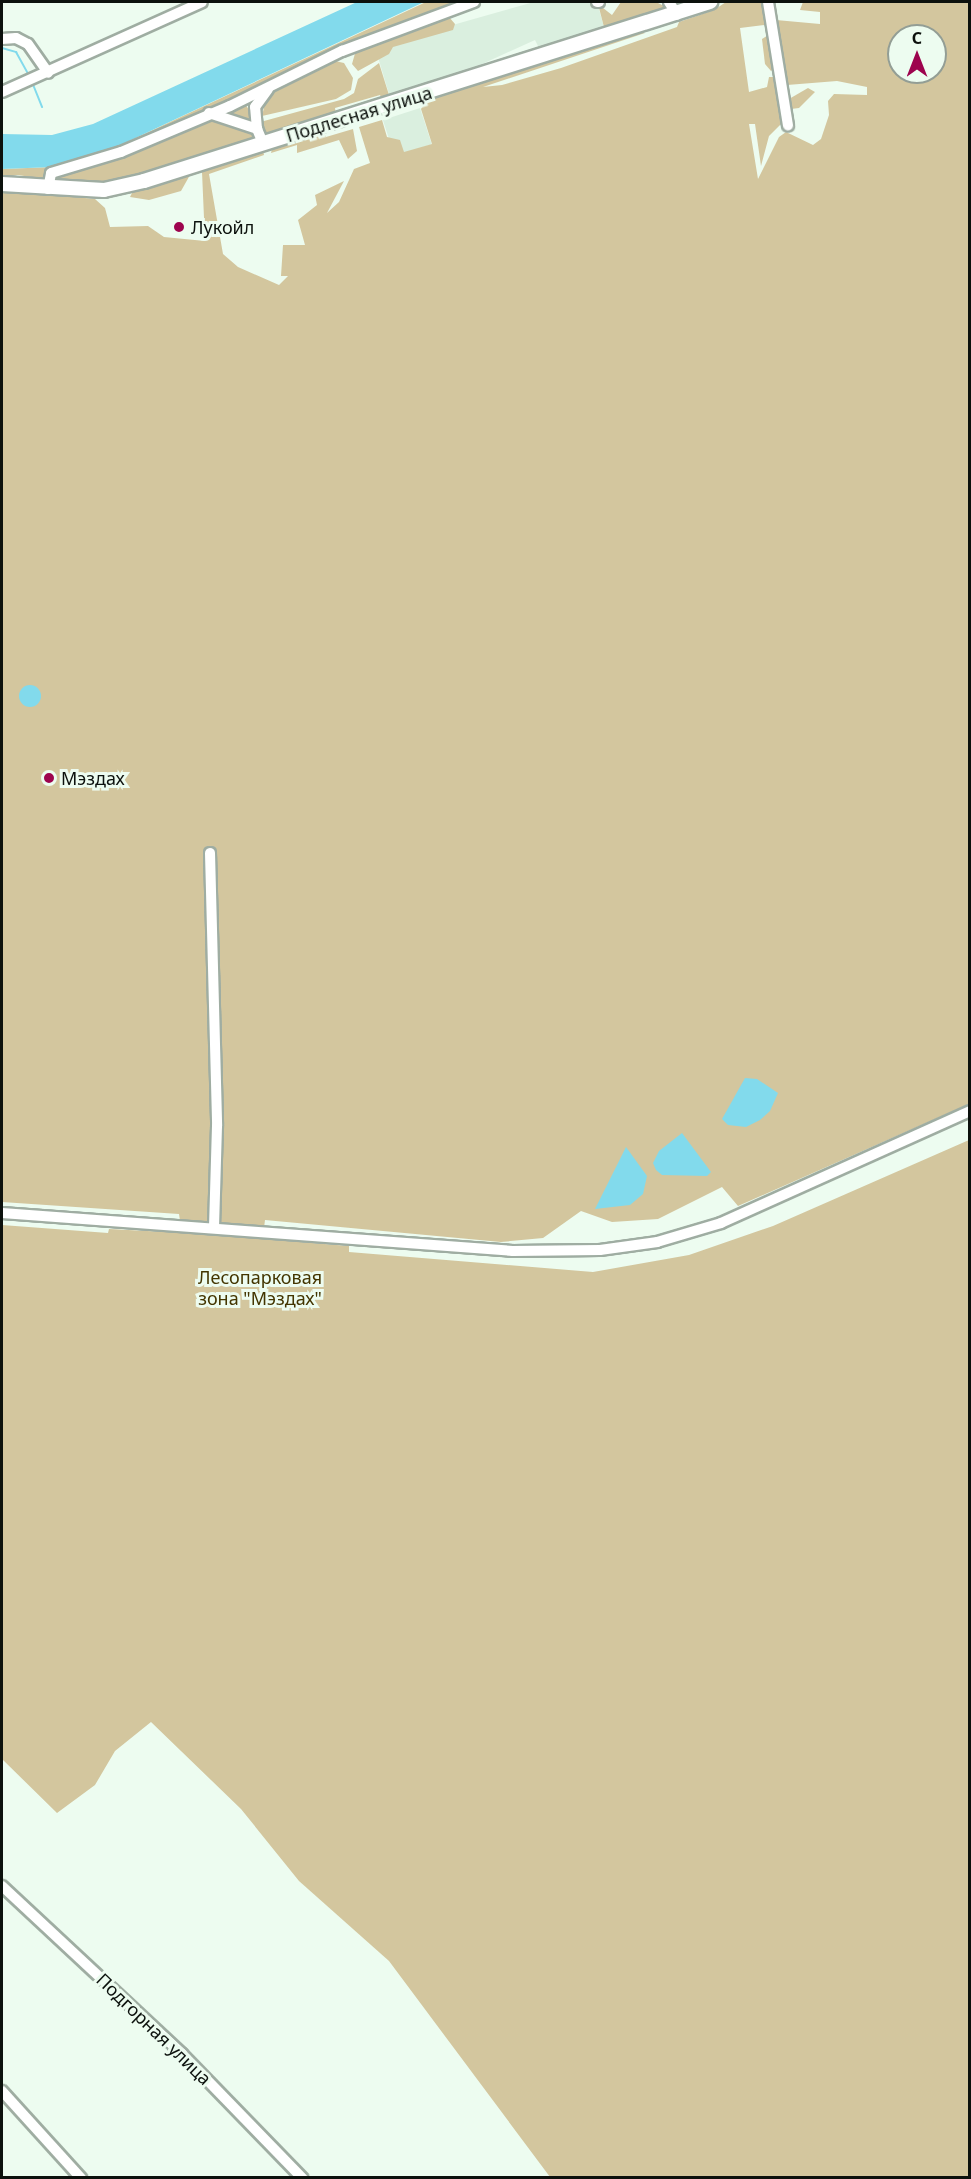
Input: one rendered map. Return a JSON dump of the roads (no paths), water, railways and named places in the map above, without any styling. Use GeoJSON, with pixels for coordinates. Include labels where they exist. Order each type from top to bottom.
{"type":"FeatureCollection","features":[{"type":"Feature","properties":{"kind":"main road","name":"Подлесная улица"},"geometry":{"type":"LineString","coordinates":[[2,184],[48,189],[104,190],[677,15],[710,2]]}},
{"type":"Feature","properties":{"kind":"street"},"geometry":{"type":"LineString","coordinates":[[2,92],[199,2]]}},
{"type":"Feature","properties":{"kind":"street"},"geometry":{"type":"LineString","coordinates":[[48,189],[51,173],[100,160],[342,51],[474,2]]}},
{"type":"Feature","properties":{"kind":"street"},"geometry":{"type":"LineString","coordinates":[[669,2],[677,15]]}},
{"type":"Feature","properties":{"kind":"street"},"geometry":{"type":"LineString","coordinates":[[768,2],[788,125]]}},
{"type":"Feature","properties":{"kind":"street"},"geometry":{"type":"LineString","coordinates":[[2,39],[16,38],[28,44],[44,74]]}},
{"type":"Feature","properties":{"kind":"street"},"geometry":{"type":"LineString","coordinates":[[263,143],[256,129],[255,107],[273,83]]}},
{"type":"Feature","properties":{"kind":"street"},"geometry":{"type":"LineString","coordinates":[[207,113],[256,129]]}},
{"type":"Feature","properties":{"kind":"street"},"geometry":{"type":"LineString","coordinates":[[210,853],[217,1126],[214,1227]]}},
{"type":"Feature","properties":{"kind":"street"},"geometry":{"type":"LineString","coordinates":[[2,1213],[513,1251],[600,1250],[657,1242],[748,1212],[969,1111]]}},
{"type":"Feature","properties":{"kind":"street","name":"Подгорная улица"},"geometry":{"type":"LineString","coordinates":[[2,1886],[182,2054],[302,2178]]}},
{"type":"Feature","properties":{"kind":"street"},"geometry":{"type":"LineString","coordinates":[[2,2091],[81,2178]]}},
{"type":"Feature","properties":{"kind":"water"},"geometry":{"type":"Polygon","coordinates":[[[357,2],[424,2],[93,158],[53,167],[2,169],[2,134],[52,135],[93,124],[357,2]]]}},
{"type":"Feature","properties":{"kind":"water"},"geometry":{"type":"Polygon","coordinates":[[[30,685],[38,688],[41,696],[38,704],[30,707],[22,704],[19,696],[22,688],[30,685]]]}},
{"type":"Feature","properties":{"kind":"water"},"geometry":{"type":"Polygon","coordinates":[[[745,1078],[757,1079],[778,1093],[770,1111],[760,1120],[746,1127],[728,1125],[722,1119],[745,1078]]]}},
{"type":"Feature","properties":{"kind":"water"},"geometry":{"type":"Polygon","coordinates":[[[682,1133],[711,1172],[707,1176],[662,1175],[656,1170],[653,1163],[659,1151],[682,1133]]]}},
{"type":"Feature","properties":{"kind":"water"},"geometry":{"type":"Polygon","coordinates":[[[626,1147],[647,1176],[643,1194],[630,1205],[595,1209],[626,1147]]]}},
{"type":"Feature","properties":{"kind":"waterway"},"geometry":{"type":"LineString","coordinates":[[2,48],[16,52],[30,77]]}},
{"type":"Feature","properties":{"kind":"waterway"},"geometry":{"type":"LineString","coordinates":[[32,82],[42,107]]}},
{"type":"Feature","properties":{"kind":"place","name":"Лукойл"},"geometry":{"type":"Point","coordinates":[179,227]}},
{"type":"Feature","properties":{"kind":"place","name":"Мэздах"},"geometry":{"type":"Point","coordinates":[49,778]}},
{"type":"Feature","properties":{"kind":"park label","name":"Лесопарковая зона \"Мэздах\""},"geometry":{"type":"Point","coordinates":[260,1288]}}]}
